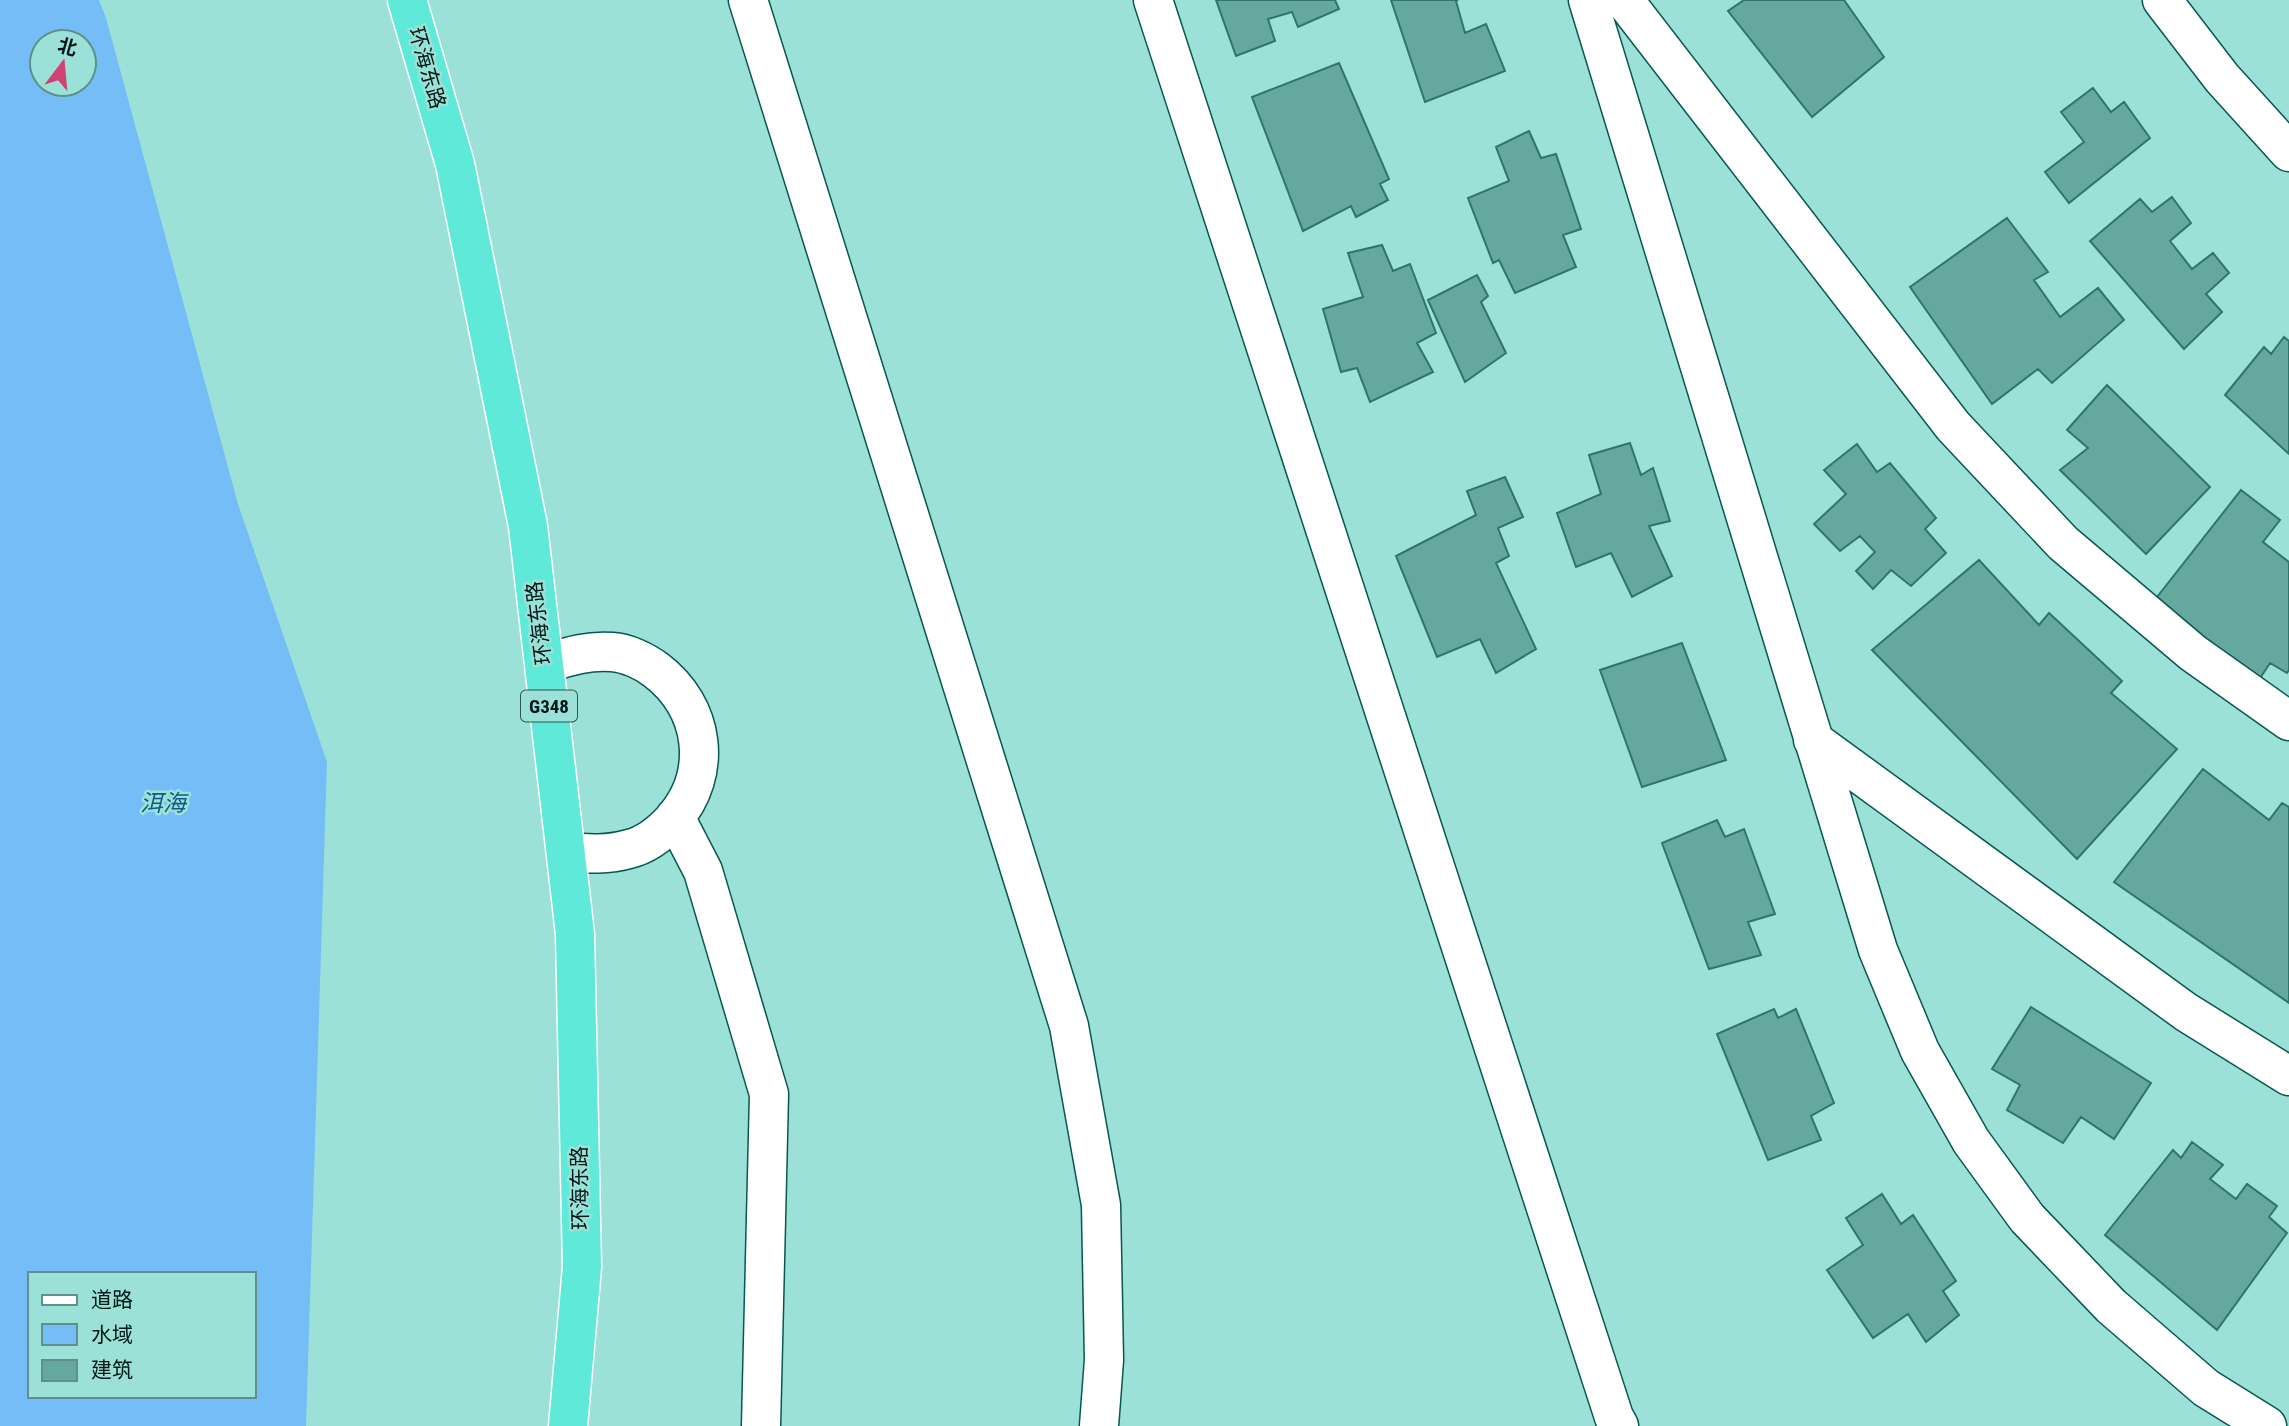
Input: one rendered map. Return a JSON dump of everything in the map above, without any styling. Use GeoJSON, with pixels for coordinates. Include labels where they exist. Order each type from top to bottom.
{"type":"FeatureCollection","features":[{"type":"Feature","properties":{"kind":"highway","name":"环海东路"},"geometry":{"type":"LineString","coordinates":[[407,0],[455,164],[528,526],[566,852],[575,934],[582,1266],[568,1426]]}},
{"type":"Feature","properties":{"kind":"street"},"geometry":{"type":"LineString","coordinates":[[748,0],[1069,1026],[1101,1205],[1104,1360],[1099,1426]]}},
{"type":"Feature","properties":{"kind":"street"},"geometry":{"type":"LineString","coordinates":[[1153,0],[1614,1418],[1619,1426]]}},
{"type":"Feature","properties":{"kind":"street"},"geometry":{"type":"LineString","coordinates":[[1588,0],[1878,950],[1920,1051],[1971,1141],[2027,1218],[2111,1306],[2206,1388],[2267,1426]]}},
{"type":"Feature","properties":{"kind":"street"},"geometry":{"type":"LineString","coordinates":[[1624,0],[1962,435],[2063,543],[2193,653],[2289,721]]}},
{"type":"Feature","properties":{"kind":"street"},"geometry":{"type":"LineString","coordinates":[[2162,0],[2222,78],[2289,152]]}},
{"type":"Feature","properties":{"kind":"street"},"geometry":{"type":"LineString","coordinates":[[544,663],[582,652],[614,652],[645,662],[671,681],[689,707],[699,738],[698,773],[685,806],[662,832],[632,849],[597,855],[566,852]]}},
{"type":"Feature","properties":{"kind":"street"},"geometry":{"type":"LineString","coordinates":[[1813,740],[2186,1012],[2289,1076]]}},
{"type":"Feature","properties":{"kind":"street"},"geometry":{"type":"LineString","coordinates":[[675,817],[703,871],[769,1094],[761,1426]]}},
{"type":"Feature","properties":{"kind":"water","name":"洱海"},"geometry":{"type":"Polygon","coordinates":[[[0,0],[99,0],[238,504],[327,762],[306,1426],[0,1426],[0,0]]]}},
{"type":"Feature","properties":{"kind":"building"},"geometry":{"type":"Polygon","coordinates":[[[1216,0],[1335,0],[1339,9],[1298,27],[1292,12],[1268,19],[1275,41],[1236,56],[1216,0]]]}},
{"type":"Feature","properties":{"kind":"building"},"geometry":{"type":"Polygon","coordinates":[[[1391,0],[1458,0],[1456,1],[1465,33],[1486,24],[1505,71],[1425,102],[1391,0]]]}},
{"type":"Feature","properties":{"kind":"building"},"geometry":{"type":"Polygon","coordinates":[[[1744,0],[1844,0],[1884,57],[1812,117],[1728,11],[1744,0]]]}},
{"type":"Feature","properties":{"kind":"building"},"geometry":{"type":"Polygon","coordinates":[[[1339,63],[1389,179],[1380,184],[1388,200],[1356,217],[1351,206],[1303,231],[1252,97],[1339,63]]]}},
{"type":"Feature","properties":{"kind":"building"},"geometry":{"type":"Polygon","coordinates":[[[2093,88],[2111,112],[2124,102],[2150,138],[2069,203],[2045,172],[2084,142],[2061,112],[2093,88]]]}},
{"type":"Feature","properties":{"kind":"building"},"geometry":{"type":"Polygon","coordinates":[[[1529,131],[1541,158],[1556,154],[1581,229],[1563,235],[1576,267],[1515,293],[1499,260],[1493,263],[1468,198],[1509,181],[1496,147],[1529,131]]]}},
{"type":"Feature","properties":{"kind":"building"},"geometry":{"type":"Polygon","coordinates":[[[2172,197],[2191,223],[2170,241],[2192,269],[2213,253],[2229,273],[2206,294],[2222,312],[2184,349],[2090,241],[2140,199],[2152,212],[2172,197]]]}},
{"type":"Feature","properties":{"kind":"building"},"geometry":{"type":"Polygon","coordinates":[[[2007,218],[2048,272],[2034,280],[2060,317],[2098,288],[2124,320],[2052,383],[2038,369],[1992,404],[1910,287],[2007,218]]]}},
{"type":"Feature","properties":{"kind":"building"},"geometry":{"type":"Polygon","coordinates":[[[1382,245],[1393,271],[1410,264],[1436,333],[1417,343],[1433,372],[1370,402],[1357,368],[1341,372],[1323,309],[1363,297],[1348,253],[1382,245]]]}},
{"type":"Feature","properties":{"kind":"building"},"geometry":{"type":"Polygon","coordinates":[[[1477,275],[1488,296],[1481,302],[1506,353],[1465,382],[1428,300],[1477,275]]]}},
{"type":"Feature","properties":{"kind":"building"},"geometry":{"type":"Polygon","coordinates":[[[2284,337],[2289,341],[2289,454],[2225,395],[2264,347],[2271,354],[2284,337]]]}},
{"type":"Feature","properties":{"kind":"building"},"geometry":{"type":"Polygon","coordinates":[[[2107,385],[2210,487],[2146,554],[2060,470],[2088,448],[2067,430],[2107,385]]]}},
{"type":"Feature","properties":{"kind":"building"},"geometry":{"type":"Polygon","coordinates":[[[1630,443],[1641,475],[1653,468],[1670,521],[1649,526],[1672,576],[1632,597],[1611,553],[1576,567],[1557,513],[1601,494],[1589,455],[1630,443]]]}},
{"type":"Feature","properties":{"kind":"building"},"geometry":{"type":"Polygon","coordinates":[[[1857,444],[1877,472],[1890,463],[1936,518],[1925,529],[1946,553],[1911,586],[1891,570],[1873,589],[1856,571],[1875,552],[1860,536],[1840,551],[1814,524],[1846,494],[1824,470],[1857,444]]]}},
{"type":"Feature","properties":{"kind":"building"},"geometry":{"type":"Polygon","coordinates":[[[1505,477],[1523,517],[1498,528],[1509,556],[1496,563],[1536,649],[1496,673],[1480,639],[1437,657],[1396,556],[1476,515],[1467,491],[1505,477]]]}},
{"type":"Feature","properties":{"kind":"building"},"geometry":{"type":"Polygon","coordinates":[[[2241,490],[2280,520],[2263,542],[2289,562],[2289,670],[2287,673],[2270,663],[2255,686],[2150,606],[2241,490]]]}},
{"type":"Feature","properties":{"kind":"building"},"geometry":{"type":"Polygon","coordinates":[[[1979,560],[2039,625],[2049,613],[2122,681],[2111,693],[2177,749],[2077,859],[1872,650],[1979,560]]]}},
{"type":"Feature","properties":{"kind":"building"},"geometry":{"type":"Polygon","coordinates":[[[1682,643],[1726,760],[1642,787],[1600,670],[1682,643]]]}},
{"type":"Feature","properties":{"kind":"building"},"geometry":{"type":"Polygon","coordinates":[[[2203,769],[2269,820],[2282,803],[2289,807],[2289,1003],[2114,882],[2203,769]]]}},
{"type":"Feature","properties":{"kind":"building"},"geometry":{"type":"Polygon","coordinates":[[[1717,820],[1725,837],[1744,829],[1775,914],[1748,922],[1761,955],[1709,969],[1662,843],[1717,820]]]}},
{"type":"Feature","properties":{"kind":"building"},"geometry":{"type":"Polygon","coordinates":[[[2031,1007],[2151,1083],[2114,1139],[2081,1117],[2063,1143],[2007,1110],[2020,1085],[1992,1069],[2031,1007]]]}},
{"type":"Feature","properties":{"kind":"building"},"geometry":{"type":"Polygon","coordinates":[[[1774,1009],[1778,1018],[1796,1009],[1834,1103],[1811,1116],[1821,1140],[1768,1160],[1717,1034],[1774,1009]]]}},
{"type":"Feature","properties":{"kind":"building"},"geometry":{"type":"Polygon","coordinates":[[[2192,1142],[2223,1165],[2210,1179],[2236,1199],[2247,1184],[2277,1206],[2269,1217],[2287,1233],[2217,1330],[2105,1235],[2173,1150],[2181,1158],[2192,1142]]]}},
{"type":"Feature","properties":{"kind":"building"},"geometry":{"type":"Polygon","coordinates":[[[1882,1194],[1901,1224],[1913,1215],[1956,1281],[1943,1291],[1959,1315],[1926,1342],[1908,1314],[1873,1338],[1827,1270],[1863,1245],[1846,1218],[1882,1194]]]}}]}
